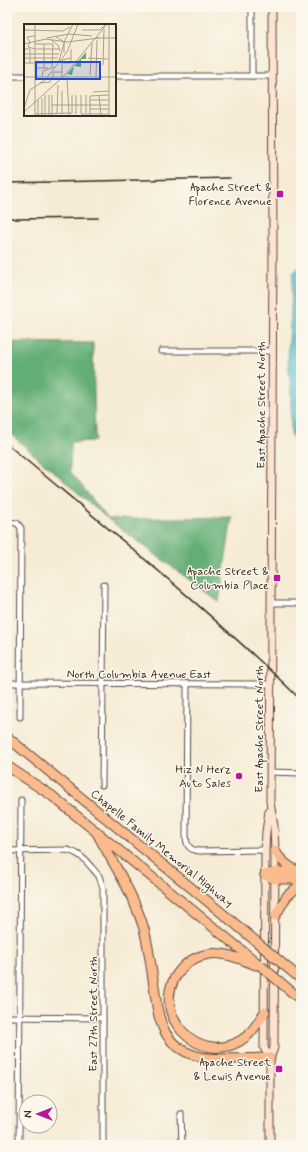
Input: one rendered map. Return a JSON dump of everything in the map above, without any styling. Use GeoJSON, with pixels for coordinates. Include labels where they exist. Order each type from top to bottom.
{"type":"FeatureCollection","features":[{"type":"Feature","properties":{"kind":"highway","name":"Chapelle Family Memorial Highway"},"geometry":{"type":"LineString","coordinates":[[7,737],[284,965],[301,975]]}},
{"type":"Feature","properties":{"kind":"highway"},"geometry":{"type":"LineString","coordinates":[[7,744],[45,768]]}},
{"type":"Feature","properties":{"kind":"highway"},"geometry":{"type":"LineString","coordinates":[[7,766],[51,795],[96,831],[239,954],[261,966],[301,1000]]}},
{"type":"Feature","properties":{"kind":"highway"},"geometry":{"type":"LineString","coordinates":[[96,831],[127,886],[139,914],[147,942],[158,1015],[162,1027],[169,1038],[181,1049],[197,1056],[211,1058],[270,1058]]}},
{"type":"Feature","properties":{"kind":"highway"},"geometry":{"type":"LineString","coordinates":[[275,851],[286,865],[300,874]]}},
{"type":"Feature","properties":{"kind":"highway"},"geometry":{"type":"LineString","coordinates":[[265,875],[300,874]]}},
{"type":"Feature","properties":{"kind":"highway"},"geometry":{"type":"LineString","coordinates":[[275,916],[287,896],[301,884]]}},
{"type":"Feature","properties":{"kind":"highway"},"geometry":{"type":"LineString","coordinates":[[239,954],[210,954],[192,960],[182,968],[175,978],[170,991],[170,1008],[173,1020],[182,1033],[194,1042],[208,1046],[221,1047],[238,1042],[247,1036],[265,1012]]}},
{"type":"Feature","properties":{"kind":"main road","name":"East Apache Street North"},"geometry":{"type":"LineString","coordinates":[[270,1058],[264,1048],[265,850],[270,802],[272,7]]}},
{"type":"Feature","properties":{"kind":"main road","name":"East Apache Street North"},"geometry":{"type":"LineString","coordinates":[[270,802],[274,826],[275,851],[274,1048],[270,1058],[270,1145]]}},
{"type":"Feature","properties":{"kind":"street"},"geometry":{"type":"LineString","coordinates":[[252,7],[252,76]]}},
{"type":"Feature","properties":{"kind":"street"},"geometry":{"type":"LineString","coordinates":[[7,76],[24,76]]}},
{"type":"Feature","properties":{"kind":"street"},"geometry":{"type":"LineString","coordinates":[[116,76],[272,76]]}},
{"type":"Feature","properties":{"kind":"street"},"geometry":{"type":"LineString","coordinates":[[162,351],[272,351]]}},
{"type":"Feature","properties":{"kind":"street"},"geometry":{"type":"LineString","coordinates":[[7,522],[19,524],[20,528],[20,717]]}},
{"type":"Feature","properties":{"kind":"street"},"geometry":{"type":"LineString","coordinates":[[102,785],[104,585]]}},
{"type":"Feature","properties":{"kind":"street"},"geometry":{"type":"LineString","coordinates":[[271,603],[301,603]]}},
{"type":"Feature","properties":{"kind":"street","name":"North Columbia Avenue East"},"geometry":{"type":"LineString","coordinates":[[7,683],[270,684]]}},
{"type":"Feature","properties":{"kind":"street"},"geometry":{"type":"LineString","coordinates":[[187,684],[187,844],[192,849],[199,851],[265,850]]}},
{"type":"Feature","properties":{"kind":"street"},"geometry":{"type":"LineString","coordinates":[[270,772],[301,772]]}},
{"type":"Feature","properties":{"kind":"street"},"geometry":{"type":"LineString","coordinates":[[20,800],[20,1145]]}},
{"type":"Feature","properties":{"kind":"street"},"geometry":{"type":"LineString","coordinates":[[7,851],[20,851]]}},
{"type":"Feature","properties":{"kind":"street","name":"East 27th Street North"},"geometry":{"type":"LineString","coordinates":[[20,851],[74,851],[79,854],[99,876],[102,884],[103,1145]]}},
{"type":"Feature","properties":{"kind":"street"},"geometry":{"type":"LineString","coordinates":[[7,1017],[103,1018]]}},
{"type":"Feature","properties":{"kind":"street"},"geometry":{"type":"LineString","coordinates":[[181,1114],[182,1145]]}},
{"type":"Feature","properties":{"kind":"green space"},"geometry":{"type":"Polygon","coordinates":[[[7,342],[93,343],[95,441],[71,442],[70,471],[108,519],[7,431],[7,342]]]}},
{"type":"Feature","properties":{"kind":"green space"},"geometry":{"type":"Polygon","coordinates":[[[232,517],[219,602],[108,519],[232,517]]]}},
{"type":"Feature","properties":{"kind":"water"},"geometry":{"type":"Polygon","coordinates":[[[301,265],[301,439],[293,438],[291,434],[291,390],[288,360],[293,273],[301,265]]]}},
{"type":"Feature","properties":{"kind":"railway"},"geometry":{"type":"LineString","coordinates":[[7,183],[230,178]]}},
{"type":"Feature","properties":{"kind":"railway"},"geometry":{"type":"LineString","coordinates":[[7,217],[16,219],[98,218]]}},
{"type":"Feature","properties":{"kind":"railway"},"geometry":{"type":"LineString","coordinates":[[7,444],[230,633],[301,700]]}},
{"type":"Feature","properties":{"kind":"place","name":"Apache Street & Florence Avenue"},"geometry":{"type":"Point","coordinates":[280,194]}},
{"type":"Feature","properties":{"kind":"place","name":"Apache Street & Columbia Place"},"geometry":{"type":"Point","coordinates":[277,578]}},
{"type":"Feature","properties":{"kind":"place","name":"Hiz N Herz Auto Sales"},"geometry":{"type":"Point","coordinates":[239,776]}},
{"type":"Feature","properties":{"kind":"place","name":"Apache Street & Lewis Avenue"},"geometry":{"type":"Point","coordinates":[279,1069]}}]}
